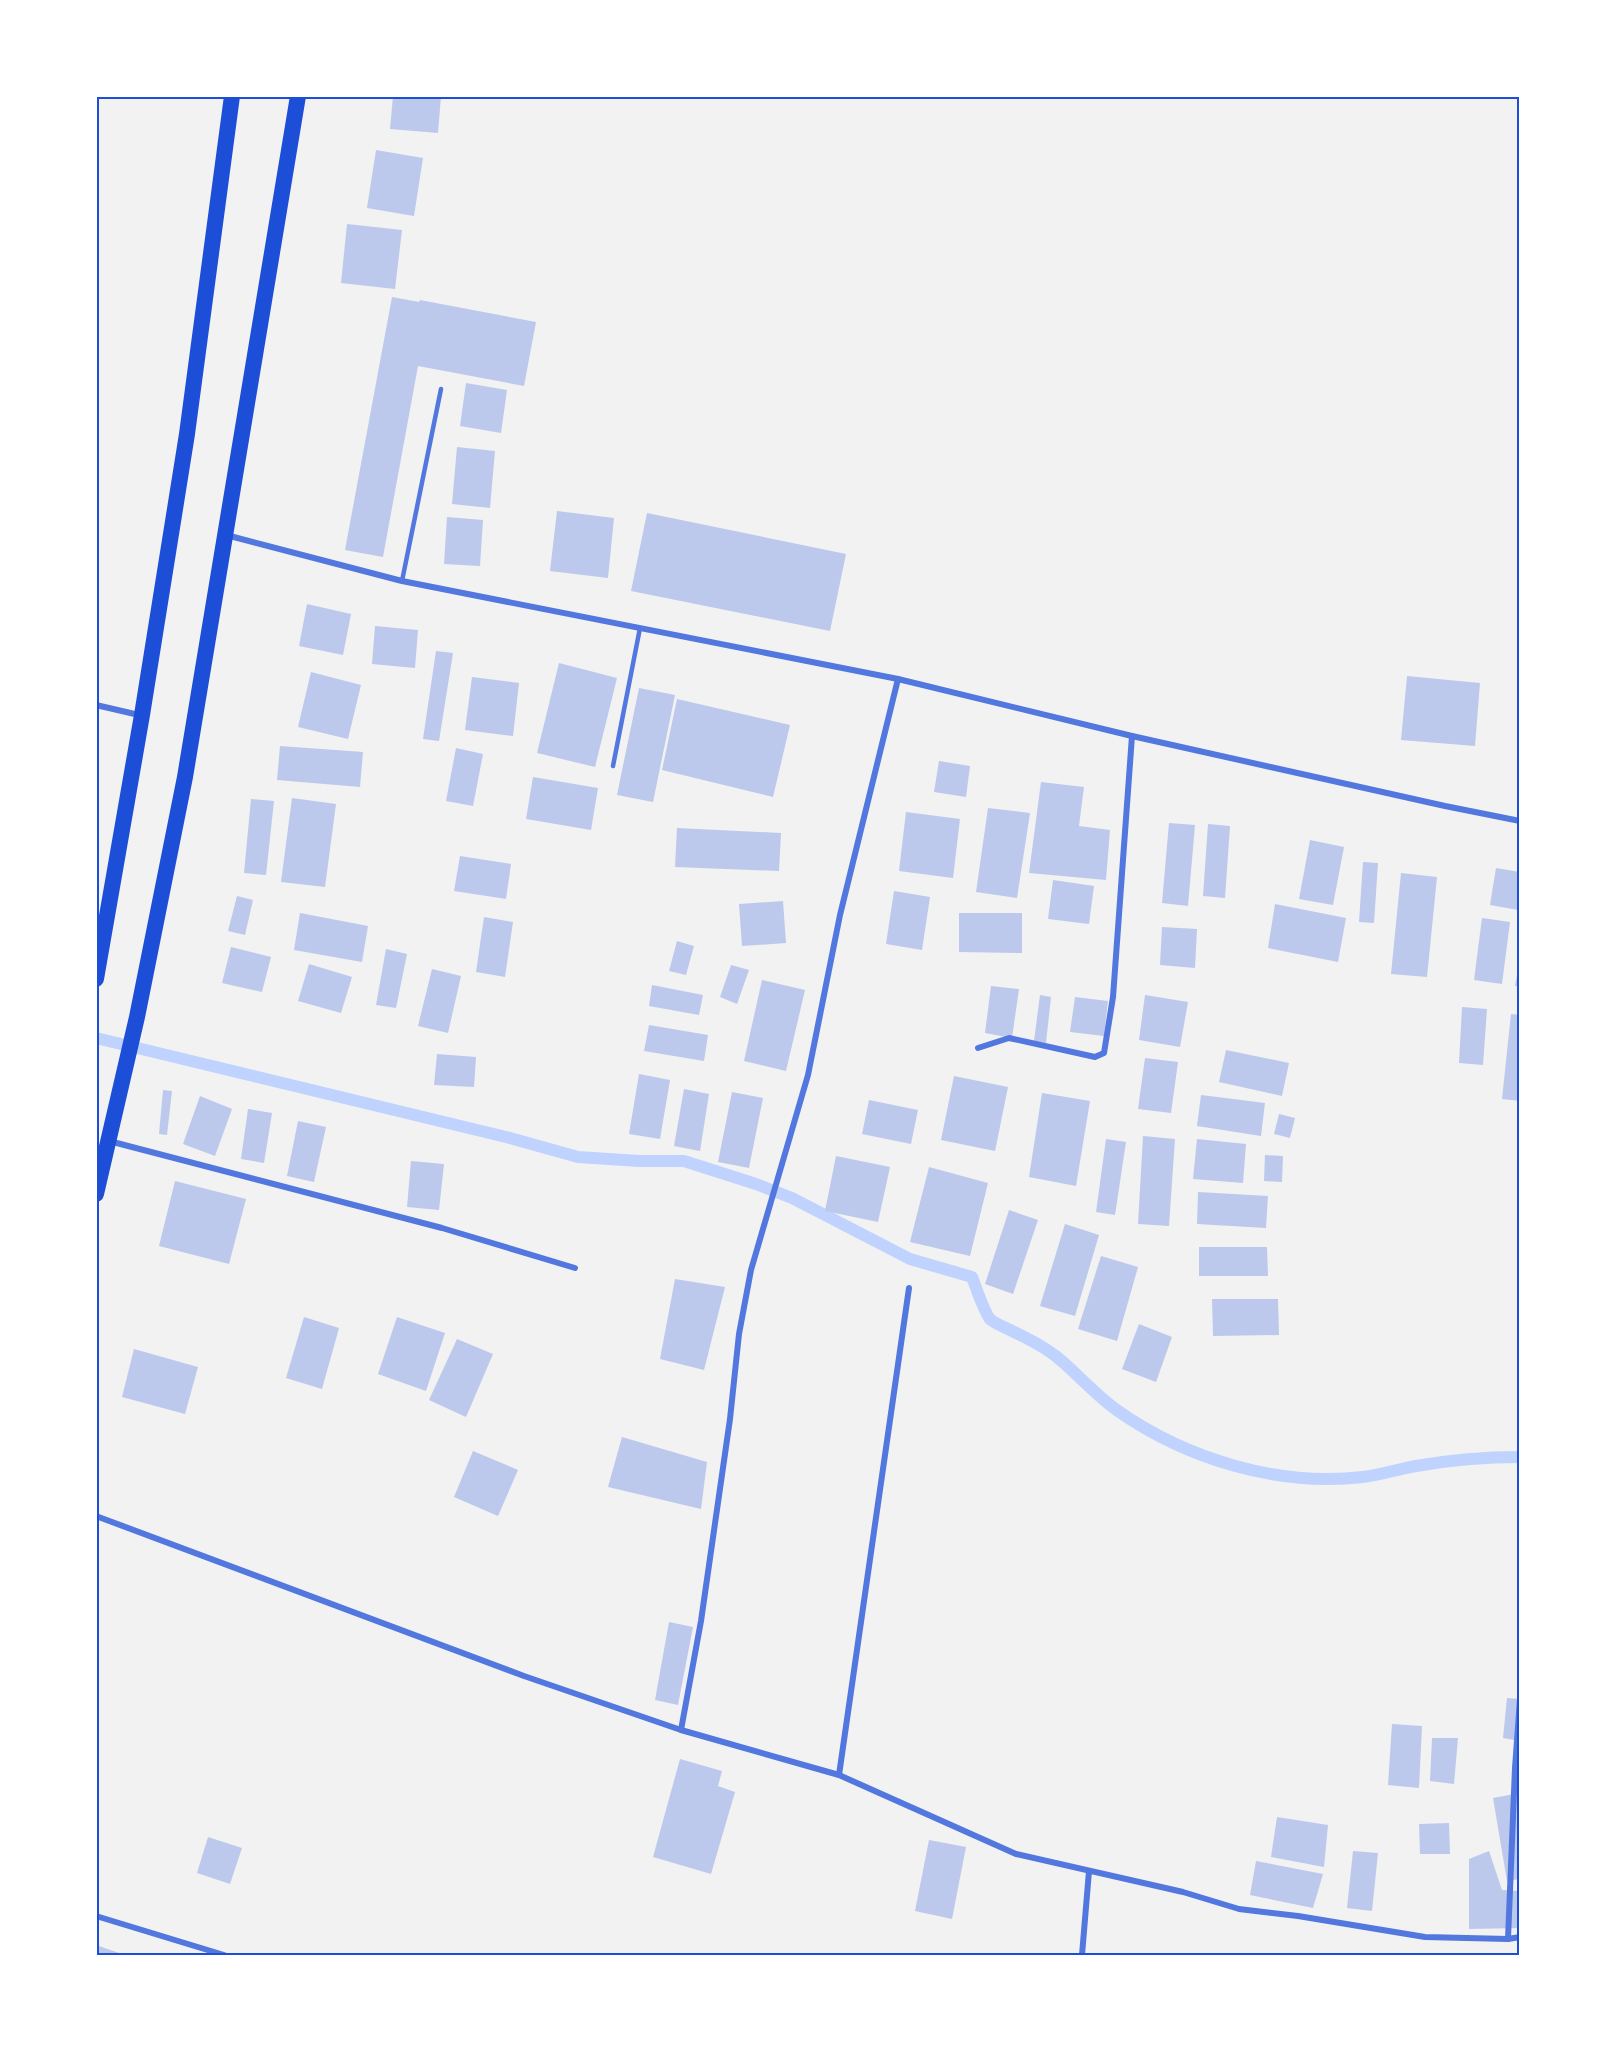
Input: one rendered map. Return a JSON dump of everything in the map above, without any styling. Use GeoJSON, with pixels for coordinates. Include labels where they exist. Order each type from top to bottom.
{"type":"FeatureCollection","features":[{"type":"Feature","properties":{"kind":"highway"},"geometry":{"type":"LineString","coordinates":[[96,979],[142,715],[187,434],[232,96]]}},
{"type":"Feature","properties":{"kind":"highway"},"geometry":{"type":"LineString","coordinates":[[96,1194],[137,1017],[185,777],[298,96]]}},
{"type":"Feature","properties":{"kind":"street"},"geometry":{"type":"LineString","coordinates":[[226,535],[402,581],[898,679],[1132,736],[1520,821]]}},
{"type":"Feature","properties":{"kind":"street"},"geometry":{"type":"LineString","coordinates":[[681,1730],[701,1621],[739,1334],[752,1270],[808,1075],[840,915],[898,679]]}},
{"type":"Feature","properties":{"kind":"street"},"geometry":{"type":"LineString","coordinates":[[96,705],[142,715]]}},
{"type":"Feature","properties":{"kind":"street"},"geometry":{"type":"LineString","coordinates":[[978,1048],[1009,1038],[1095,1057],[1104,1053],[1113,997],[1132,736]]}},
{"type":"Feature","properties":{"kind":"street"},"geometry":{"type":"LineString","coordinates":[[108,1141],[442,1228],[575,1268]]}},
{"type":"Feature","properties":{"kind":"street"},"geometry":{"type":"LineString","coordinates":[[839,1775],[909,1288]]}},
{"type":"Feature","properties":{"kind":"street"},"geometry":{"type":"LineString","coordinates":[[96,1516],[411,1635],[681,1730],[839,1775],[1016,1854],[1183,1892],[1239,1909],[1425,1936],[1508,1939],[1520,1937]]}},
{"type":"Feature","properties":{"kind":"street"},"geometry":{"type":"LineString","coordinates":[[1508,1939],[1520,1699]]}},
{"type":"Feature","properties":{"kind":"street"},"geometry":{"type":"LineString","coordinates":[[1082,1955],[1089,1871]]}},
{"type":"Feature","properties":{"kind":"street"},"geometry":{"type":"LineString","coordinates":[[96,1916],[224,1955]]}},
{"type":"Feature","properties":{"kind":"lane"},"geometry":{"type":"LineString","coordinates":[[402,581],[441,389]]}},
{"type":"Feature","properties":{"kind":"lane"},"geometry":{"type":"LineString","coordinates":[[613,766],[640,628]]}},
{"type":"Feature","properties":{"kind":"building"},"geometry":{"type":"Polygon","coordinates":[[[393,96],[441,96],[438,133],[390,129],[393,96]]]}},
{"type":"Feature","properties":{"kind":"building"},"geometry":{"type":"Polygon","coordinates":[[[376,150],[423,158],[414,216],[367,208],[376,150]]]}},
{"type":"Feature","properties":{"kind":"building"},"geometry":{"type":"Polygon","coordinates":[[[347,224],[402,230],[395,289],[341,283],[347,224]]]}},
{"type":"Feature","properties":{"kind":"building"},"geometry":{"type":"Polygon","coordinates":[[[392,297],[419,302],[420,300],[536,322],[524,386],[418,366],[383,557],[345,550],[392,297]]]}},
{"type":"Feature","properties":{"kind":"building"},"geometry":{"type":"Polygon","coordinates":[[[466,383],[507,390],[501,433],[460,426],[466,383]]]}},
{"type":"Feature","properties":{"kind":"building"},"geometry":{"type":"Polygon","coordinates":[[[457,447],[495,451],[490,508],[452,504],[457,447]]]}},
{"type":"Feature","properties":{"kind":"building"},"geometry":{"type":"Polygon","coordinates":[[[557,511],[614,518],[608,578],[550,571],[557,511]]]}},
{"type":"Feature","properties":{"kind":"building"},"geometry":{"type":"Polygon","coordinates":[[[647,513],[846,554],[830,631],[631,591],[647,513]]]}},
{"type":"Feature","properties":{"kind":"building"},"geometry":{"type":"Polygon","coordinates":[[[447,517],[483,520],[480,566],[444,564],[447,517]]]}},
{"type":"Feature","properties":{"kind":"building"},"geometry":{"type":"Polygon","coordinates":[[[307,604],[351,614],[343,655],[299,646],[307,604]]]}},
{"type":"Feature","properties":{"kind":"building"},"geometry":{"type":"Polygon","coordinates":[[[375,626],[418,630],[415,668],[372,664],[375,626]]]}},
{"type":"Feature","properties":{"kind":"building"},"geometry":{"type":"Polygon","coordinates":[[[436,651],[453,653],[439,741],[423,739],[436,651]]]}},
{"type":"Feature","properties":{"kind":"building"},"geometry":{"type":"Polygon","coordinates":[[[559,663],[617,678],[595,767],[537,753],[559,663]]]}},
{"type":"Feature","properties":{"kind":"building"},"geometry":{"type":"Polygon","coordinates":[[[311,672],[361,685],[348,739],[298,727],[311,672]]]}},
{"type":"Feature","properties":{"kind":"building"},"geometry":{"type":"Polygon","coordinates":[[[1407,676],[1480,683],[1475,746],[1401,740],[1407,676]]]}},
{"type":"Feature","properties":{"kind":"building"},"geometry":{"type":"Polygon","coordinates":[[[472,677],[519,683],[513,736],[465,730],[472,677]]]}},
{"type":"Feature","properties":{"kind":"building"},"geometry":{"type":"Polygon","coordinates":[[[639,688],[675,695],[653,802],[617,795],[639,688]]]}},
{"type":"Feature","properties":{"kind":"building"},"geometry":{"type":"Polygon","coordinates":[[[677,699],[790,725],[773,797],[662,770],[677,699]]]}},
{"type":"Feature","properties":{"kind":"building"},"geometry":{"type":"Polygon","coordinates":[[[280,746],[363,752],[360,787],[277,780],[280,746]]]}},
{"type":"Feature","properties":{"kind":"building"},"geometry":{"type":"Polygon","coordinates":[[[456,748],[483,754],[473,806],[446,801],[456,748]]]}},
{"type":"Feature","properties":{"kind":"building"},"geometry":{"type":"Polygon","coordinates":[[[939,761],[970,766],[966,797],[934,792],[939,761]]]}},
{"type":"Feature","properties":{"kind":"building"},"geometry":{"type":"Polygon","coordinates":[[[533,777],[598,788],[591,830],[526,819],[533,777]]]}},
{"type":"Feature","properties":{"kind":"building"},"geometry":{"type":"Polygon","coordinates":[[[1041,782],[1084,787],[1079,826],[1110,830],[1106,880],[1029,873],[1041,782]]]}},
{"type":"Feature","properties":{"kind":"building"},"geometry":{"type":"Polygon","coordinates":[[[292,798],[336,804],[325,887],[281,882],[292,798]]]}},
{"type":"Feature","properties":{"kind":"building"},"geometry":{"type":"Polygon","coordinates":[[[251,799],[274,801],[266,875],[244,873],[251,799]]]}},
{"type":"Feature","properties":{"kind":"building"},"geometry":{"type":"Polygon","coordinates":[[[988,808],[1030,813],[1017,898],[976,892],[988,808]]]}},
{"type":"Feature","properties":{"kind":"building"},"geometry":{"type":"Polygon","coordinates":[[[906,812],[960,819],[953,878],[899,871],[906,812]]]}},
{"type":"Feature","properties":{"kind":"building"},"geometry":{"type":"Polygon","coordinates":[[[1169,823],[1195,825],[1188,906],[1162,903],[1169,823]]]}},
{"type":"Feature","properties":{"kind":"building"},"geometry":{"type":"Polygon","coordinates":[[[1208,824],[1230,826],[1225,898],[1203,896],[1208,824]]]}},
{"type":"Feature","properties":{"kind":"building"},"geometry":{"type":"Polygon","coordinates":[[[677,828],[781,833],[779,871],[675,867],[677,828]]]}},
{"type":"Feature","properties":{"kind":"building"},"geometry":{"type":"Polygon","coordinates":[[[1310,840],[1344,847],[1333,905],[1299,899],[1310,840]]]}},
{"type":"Feature","properties":{"kind":"building"},"geometry":{"type":"Polygon","coordinates":[[[460,856],[511,864],[506,899],[454,891],[460,856]]]}},
{"type":"Feature","properties":{"kind":"building"},"geometry":{"type":"Polygon","coordinates":[[[1363,862],[1378,863],[1374,923],[1359,922],[1363,862]]]}},
{"type":"Feature","properties":{"kind":"building"},"geometry":{"type":"Polygon","coordinates":[[[1496,868],[1520,872],[1518,910],[1490,905],[1496,868]]]}},
{"type":"Feature","properties":{"kind":"building"},"geometry":{"type":"Polygon","coordinates":[[[1401,873],[1437,877],[1427,977],[1391,974],[1401,873]]]}},
{"type":"Feature","properties":{"kind":"building"},"geometry":{"type":"Polygon","coordinates":[[[1053,880],[1094,886],[1089,924],[1048,919],[1053,880]]]}},
{"type":"Feature","properties":{"kind":"building"},"geometry":{"type":"Polygon","coordinates":[[[894,891],[930,897],[922,950],[886,944],[894,891]]]}},
{"type":"Feature","properties":{"kind":"building"},"geometry":{"type":"Polygon","coordinates":[[[237,896],[253,900],[245,935],[228,931],[237,896]]]}},
{"type":"Feature","properties":{"kind":"building"},"geometry":{"type":"Polygon","coordinates":[[[783,901],[786,943],[742,946],[739,904],[783,901]]]}},
{"type":"Feature","properties":{"kind":"building"},"geometry":{"type":"Polygon","coordinates":[[[1275,904],[1346,918],[1338,962],[1268,948],[1275,904]]]}},
{"type":"Feature","properties":{"kind":"building"},"geometry":{"type":"Polygon","coordinates":[[[300,913],[368,926],[362,962],[294,950],[300,913]]]}},
{"type":"Feature","properties":{"kind":"building"},"geometry":{"type":"Polygon","coordinates":[[[959,913],[1022,913],[1022,953],[959,952],[959,913]]]}},
{"type":"Feature","properties":{"kind":"building"},"geometry":{"type":"Polygon","coordinates":[[[484,917],[513,922],[505,977],[476,972],[484,917]]]}},
{"type":"Feature","properties":{"kind":"building"},"geometry":{"type":"Polygon","coordinates":[[[1482,918],[1510,922],[1502,984],[1474,980],[1482,918]]]}},
{"type":"Feature","properties":{"kind":"building"},"geometry":{"type":"Polygon","coordinates":[[[1162,927],[1197,929],[1195,968],[1160,965],[1162,927]]]}},
{"type":"Feature","properties":{"kind":"building"},"geometry":{"type":"Polygon","coordinates":[[[677,941],[694,946],[686,975],[669,971],[677,941]]]}},
{"type":"Feature","properties":{"kind":"building"},"geometry":{"type":"Polygon","coordinates":[[[231,947],[271,957],[262,992],[222,983],[231,947]]]}},
{"type":"Feature","properties":{"kind":"building"},"geometry":{"type":"Polygon","coordinates":[[[386,949],[407,954],[396,1008],[376,1005],[386,949]]]}},
{"type":"Feature","properties":{"kind":"building"},"geometry":{"type":"Polygon","coordinates":[[[309,964],[352,977],[341,1013],[298,1001],[309,964]]]}},
{"type":"Feature","properties":{"kind":"building"},"geometry":{"type":"Polygon","coordinates":[[[731,965],[749,970],[737,1004],[720,997],[731,965]]]}},
{"type":"Feature","properties":{"kind":"building"},"geometry":{"type":"Polygon","coordinates":[[[1520,965],[1520,987],[1515,986],[1520,965]]]}},
{"type":"Feature","properties":{"kind":"building"},"geometry":{"type":"Polygon","coordinates":[[[432,969],[461,976],[448,1033],[418,1026],[432,969]]]}},
{"type":"Feature","properties":{"kind":"building"},"geometry":{"type":"Polygon","coordinates":[[[762,980],[805,990],[786,1071],[744,1061],[762,980]]]}},
{"type":"Feature","properties":{"kind":"building"},"geometry":{"type":"Polygon","coordinates":[[[652,985],[703,995],[699,1015],[649,1006],[652,985]]]}},
{"type":"Feature","properties":{"kind":"building"},"geometry":{"type":"Polygon","coordinates":[[[991,986],[1019,989],[1012,1038],[985,1033],[991,986]]]}},
{"type":"Feature","properties":{"kind":"building"},"geometry":{"type":"Polygon","coordinates":[[[1040,995],[1051,997],[1046,1043],[1034,1041],[1040,995]]]}},
{"type":"Feature","properties":{"kind":"building"},"geometry":{"type":"Polygon","coordinates":[[[1145,995],[1188,1002],[1180,1047],[1139,1040],[1145,995]]]}},
{"type":"Feature","properties":{"kind":"building"},"geometry":{"type":"Polygon","coordinates":[[[1075,997],[1108,1001],[1104,1036],[1070,1032],[1075,997]]]}},
{"type":"Feature","properties":{"kind":"building"},"geometry":{"type":"Polygon","coordinates":[[[1462,1007],[1487,1009],[1483,1065],[1459,1063],[1462,1007]]]}},
{"type":"Feature","properties":{"kind":"building"},"geometry":{"type":"Polygon","coordinates":[[[1511,1014],[1520,1015],[1520,1101],[1502,1099],[1511,1014]]]}},
{"type":"Feature","properties":{"kind":"building"},"geometry":{"type":"Polygon","coordinates":[[[649,1025],[708,1035],[704,1061],[644,1051],[649,1025]]]}},
{"type":"Feature","properties":{"kind":"building"},"geometry":{"type":"Polygon","coordinates":[[[1226,1050],[1289,1063],[1282,1096],[1219,1082],[1226,1050]]]}},
{"type":"Feature","properties":{"kind":"building"},"geometry":{"type":"Polygon","coordinates":[[[437,1054],[476,1057],[474,1087],[434,1085],[437,1054]]]}},
{"type":"Feature","properties":{"kind":"building"},"geometry":{"type":"Polygon","coordinates":[[[1145,1058],[1178,1062],[1171,1113],[1138,1109],[1145,1058]]]}},
{"type":"Feature","properties":{"kind":"building"},"geometry":{"type":"Polygon","coordinates":[[[639,1074],[670,1080],[660,1139],[629,1134],[639,1074]]]}},
{"type":"Feature","properties":{"kind":"building"},"geometry":{"type":"Polygon","coordinates":[[[954,1076],[1008,1087],[995,1151],[941,1140],[954,1076]]]}},
{"type":"Feature","properties":{"kind":"building"},"geometry":{"type":"Polygon","coordinates":[[[684,1089],[709,1094],[700,1151],[674,1146],[684,1089]]]}},
{"type":"Feature","properties":{"kind":"building"},"geometry":{"type":"Polygon","coordinates":[[[163,1090],[172,1091],[167,1135],[159,1134],[163,1090]]]}},
{"type":"Feature","properties":{"kind":"building"},"geometry":{"type":"Polygon","coordinates":[[[732,1092],[763,1098],[749,1168],[718,1162],[732,1092]]]}},
{"type":"Feature","properties":{"kind":"building"},"geometry":{"type":"Polygon","coordinates":[[[1042,1093],[1090,1101],[1076,1186],[1029,1177],[1042,1093]]]}},
{"type":"Feature","properties":{"kind":"building"},"geometry":{"type":"Polygon","coordinates":[[[1201,1095],[1265,1103],[1261,1136],[1197,1126],[1201,1095]]]}},
{"type":"Feature","properties":{"kind":"building"},"geometry":{"type":"Polygon","coordinates":[[[200,1096],[232,1109],[215,1156],[183,1144],[200,1096]]]}},
{"type":"Feature","properties":{"kind":"building"},"geometry":{"type":"Polygon","coordinates":[[[869,1100],[918,1110],[911,1144],[862,1134],[869,1100]]]}},
{"type":"Feature","properties":{"kind":"building"},"geometry":{"type":"Polygon","coordinates":[[[248,1109],[272,1113],[264,1163],[241,1159],[248,1109]]]}},
{"type":"Feature","properties":{"kind":"building"},"geometry":{"type":"Polygon","coordinates":[[[1279,1114],[1295,1118],[1290,1138],[1274,1134],[1279,1114]]]}},
{"type":"Feature","properties":{"kind":"building"},"geometry":{"type":"Polygon","coordinates":[[[298,1121],[326,1127],[314,1182],[287,1176],[298,1121]]]}},
{"type":"Feature","properties":{"kind":"building"},"geometry":{"type":"Polygon","coordinates":[[[1143,1136],[1175,1139],[1169,1226],[1138,1224],[1143,1136]]]}},
{"type":"Feature","properties":{"kind":"building"},"geometry":{"type":"Polygon","coordinates":[[[1106,1139],[1126,1142],[1115,1215],[1096,1212],[1106,1139]]]}},
{"type":"Feature","properties":{"kind":"building"},"geometry":{"type":"Polygon","coordinates":[[[1197,1139],[1246,1144],[1243,1183],[1193,1179],[1197,1139]]]}},
{"type":"Feature","properties":{"kind":"building"},"geometry":{"type":"Polygon","coordinates":[[[1265,1155],[1283,1156],[1282,1182],[1264,1181],[1265,1155]]]}},
{"type":"Feature","properties":{"kind":"building"},"geometry":{"type":"Polygon","coordinates":[[[836,1156],[890,1167],[878,1222],[825,1211],[836,1156]]]}},
{"type":"Feature","properties":{"kind":"building"},"geometry":{"type":"Polygon","coordinates":[[[411,1161],[444,1164],[439,1210],[407,1207],[411,1161]]]}},
{"type":"Feature","properties":{"kind":"building"},"geometry":{"type":"Polygon","coordinates":[[[929,1167],[988,1183],[970,1256],[910,1242],[929,1167]]]}},
{"type":"Feature","properties":{"kind":"building"},"geometry":{"type":"Polygon","coordinates":[[[175,1181],[246,1199],[229,1264],[159,1246],[175,1181]]]}},
{"type":"Feature","properties":{"kind":"building"},"geometry":{"type":"Polygon","coordinates":[[[1198,1192],[1268,1196],[1266,1228],[1197,1224],[1198,1192]]]}},
{"type":"Feature","properties":{"kind":"building"},"geometry":{"type":"Polygon","coordinates":[[[1009,1210],[1038,1220],[1013,1294],[985,1284],[1009,1210]]]}},
{"type":"Feature","properties":{"kind":"building"},"geometry":{"type":"Polygon","coordinates":[[[1065,1224],[1099,1235],[1075,1316],[1040,1306],[1065,1224]]]}},
{"type":"Feature","properties":{"kind":"building"},"geometry":{"type":"Polygon","coordinates":[[[1199,1247],[1267,1247],[1268,1276],[1199,1276],[1199,1247]]]}},
{"type":"Feature","properties":{"kind":"building"},"geometry":{"type":"Polygon","coordinates":[[[1101,1256],[1138,1267],[1117,1341],[1078,1329],[1101,1256]]]}},
{"type":"Feature","properties":{"kind":"building"},"geometry":{"type":"Polygon","coordinates":[[[675,1279],[725,1287],[704,1370],[660,1359],[675,1279]]]}},
{"type":"Feature","properties":{"kind":"building"},"geometry":{"type":"Polygon","coordinates":[[[1212,1299],[1278,1299],[1279,1335],[1213,1336],[1212,1299]]]}},
{"type":"Feature","properties":{"kind":"building"},"geometry":{"type":"Polygon","coordinates":[[[304,1317],[339,1328],[322,1389],[286,1378],[304,1317]]]}},
{"type":"Feature","properties":{"kind":"building"},"geometry":{"type":"Polygon","coordinates":[[[397,1317],[445,1333],[426,1391],[378,1374],[397,1317]]]}},
{"type":"Feature","properties":{"kind":"building"},"geometry":{"type":"Polygon","coordinates":[[[1139,1324],[1172,1337],[1156,1382],[1122,1369],[1139,1324]]]}},
{"type":"Feature","properties":{"kind":"building"},"geometry":{"type":"Polygon","coordinates":[[[457,1339],[493,1354],[466,1417],[429,1400],[457,1339]]]}},
{"type":"Feature","properties":{"kind":"building"},"geometry":{"type":"Polygon","coordinates":[[[134,1349],[198,1367],[185,1414],[122,1397],[134,1349]]]}},
{"type":"Feature","properties":{"kind":"building"},"geometry":{"type":"Polygon","coordinates":[[[622,1437],[707,1462],[701,1509],[608,1487],[622,1437]]]}},
{"type":"Feature","properties":{"kind":"building"},"geometry":{"type":"Polygon","coordinates":[[[473,1451],[518,1470],[498,1516],[454,1497],[473,1451]]]}},
{"type":"Feature","properties":{"kind":"building"},"geometry":{"type":"Polygon","coordinates":[[[669,1622],[693,1627],[678,1705],[655,1700],[669,1622]]]}},
{"type":"Feature","properties":{"kind":"building"},"geometry":{"type":"Polygon","coordinates":[[[1507,1698],[1520,1699],[1520,1741],[1503,1738],[1507,1698]]]}},
{"type":"Feature","properties":{"kind":"building"},"geometry":{"type":"Polygon","coordinates":[[[1392,1724],[1422,1726],[1419,1788],[1388,1785],[1392,1724]]]}},
{"type":"Feature","properties":{"kind":"building"},"geometry":{"type":"Polygon","coordinates":[[[1432,1738],[1458,1738],[1454,1784],[1430,1781],[1432,1738]]]}},
{"type":"Feature","properties":{"kind":"building"},"geometry":{"type":"Polygon","coordinates":[[[680,1759],[722,1771],[718,1786],[735,1792],[711,1874],[653,1857],[680,1759]]]}},
{"type":"Feature","properties":{"kind":"building"},"geometry":{"type":"Polygon","coordinates":[[[1520,1793],[1520,1879],[1507,1881],[1493,1798],[1520,1793]]]}},
{"type":"Feature","properties":{"kind":"building"},"geometry":{"type":"Polygon","coordinates":[[[1277,1817],[1328,1825],[1324,1867],[1271,1857],[1277,1817]]]}},
{"type":"Feature","properties":{"kind":"building"},"geometry":{"type":"Polygon","coordinates":[[[1449,1823],[1450,1854],[1420,1854],[1419,1824],[1449,1823]]]}},
{"type":"Feature","properties":{"kind":"building"},"geometry":{"type":"Polygon","coordinates":[[[208,1837],[242,1848],[230,1884],[197,1873],[208,1837]]]}},
{"type":"Feature","properties":{"kind":"building"},"geometry":{"type":"Polygon","coordinates":[[[929,1840],[966,1847],[952,1919],[915,1911],[929,1840]]]}},
{"type":"Feature","properties":{"kind":"building"},"geometry":{"type":"Polygon","coordinates":[[[1353,1851],[1378,1853],[1372,1911],[1347,1908],[1353,1851]]]}},
{"type":"Feature","properties":{"kind":"building"},"geometry":{"type":"Polygon","coordinates":[[[1489,1851],[1502,1890],[1520,1891],[1520,1928],[1469,1929],[1469,1859],[1489,1851]]]}},
{"type":"Feature","properties":{"kind":"building"},"geometry":{"type":"Polygon","coordinates":[[[1256,1861],[1323,1874],[1313,1908],[1250,1895],[1256,1861]]]}},
{"type":"Feature","properties":{"kind":"building"},"geometry":{"type":"Polygon","coordinates":[[[96,1945],[125,1955],[96,1955],[96,1945]]]}},
{"type":"Feature","properties":{"kind":"waterway"},"geometry":{"type":"LineString","coordinates":[[96,1038],[506,1137],[578,1157],[684,1161],[756,1184],[792,1198],[910,1259],[972,1277],[985,1311],[992,1321],[1053,1354],[1111,1406],[1145,1428],[1203,1456],[1235,1466],[1299,1478],[1331,1479],[1370,1476],[1416,1466],[1455,1461],[1520,1457]]}}]}
